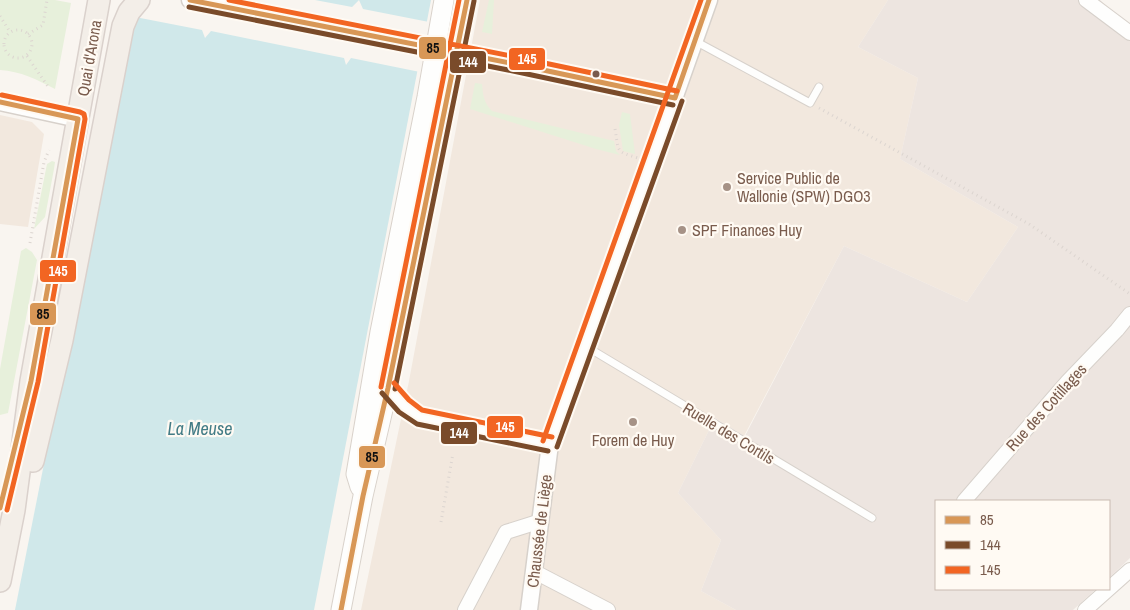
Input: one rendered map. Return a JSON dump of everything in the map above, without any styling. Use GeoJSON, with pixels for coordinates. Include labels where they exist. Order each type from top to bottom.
{"type":"FeatureCollection","features":[{"type":"Feature","properties":{"kind":"main road","name":"Quai d'Arona"},"geometry":{"type":"LineString","coordinates":[[0,581],[7,509],[99,0]]}},
{"type":"Feature","properties":{"kind":"main road"},"geometry":{"type":"LineString","coordinates":[[7,509],[28,480],[62,340],[123,26],[129,12],[139,0]]}},
{"type":"Feature","properties":{"kind":"main road"},"geometry":{"type":"LineString","coordinates":[[340,610],[388,388],[467,0]]}},
{"type":"Feature","properties":{"kind":"main road"},"geometry":{"type":"LineString","coordinates":[[364,496],[356,474],[380,332],[427,97],[442,5]]}},
{"type":"Feature","properties":{"kind":"street"},"geometry":{"type":"LineString","coordinates":[[190,0],[515,64],[675,98]]}},
{"type":"Feature","properties":{"kind":"street","name":"Chaussée de Liège"},"geometry":{"type":"LineString","coordinates":[[529,610],[550,444],[709,0]]}},
{"type":"Feature","properties":{"kind":"street"},"geometry":{"type":"LineString","coordinates":[[1086,0],[1130,33]]}},
{"type":"Feature","properties":{"kind":"street"},"geometry":{"type":"LineString","coordinates":[[0,102],[78,119]]}},
{"type":"Feature","properties":{"kind":"street","name":"Rue des Cotillages"},"geometry":{"type":"LineString","coordinates":[[965,500],[1068,381],[1130,314]]}},
{"type":"Feature","properties":{"kind":"street"},"geometry":{"type":"LineString","coordinates":[[388,388],[404,406],[419,417],[550,444]]}},
{"type":"Feature","properties":{"kind":"street"},"geometry":{"type":"LineString","coordinates":[[465,610],[506,532],[541,521]]}},
{"type":"Feature","properties":{"kind":"street"},"geometry":{"type":"LineString","coordinates":[[1110,588],[1130,570]]}},
{"type":"Feature","properties":{"kind":"street"},"geometry":{"type":"LineString","coordinates":[[535,572],[608,610]]}},
{"type":"Feature","properties":{"kind":"street"},"geometry":{"type":"LineString","coordinates":[[1085,610],[1108,590]]}},
{"type":"Feature","properties":{"kind":"lane"},"geometry":{"type":"LineString","coordinates":[[695,41],[810,103],[820,87]]}},
{"type":"Feature","properties":{"kind":"lane","name":"Ruelle des Cortils"},"geometry":{"type":"LineString","coordinates":[[586,346],[872,518]]}},
{"type":"Feature","properties":{"kind":"path"},"geometry":{"type":"LineString","coordinates":[[28,34],[43,25],[47,0]]}},
{"type":"Feature","properties":{"kind":"path"},"geometry":{"type":"LineString","coordinates":[[0,16],[10,32]]}},
{"type":"Feature","properties":{"kind":"path"},"geometry":{"type":"LineString","coordinates":[[19,30],[28,34],[31,38],[32,48],[27,56],[18,58],[10,56],[4,44],[10,32],[19,30]]}},
{"type":"Feature","properties":{"kind":"path"},"geometry":{"type":"LineString","coordinates":[[27,56],[49,88]]}},
{"type":"Feature","properties":{"kind":"path"},"geometry":{"type":"LineString","coordinates":[[810,103],[1029,224],[1130,294]]}},
{"type":"Feature","properties":{"kind":"path"},"geometry":{"type":"LineString","coordinates":[[615,129],[619,149],[622,153],[639,158]]}},
{"type":"Feature","properties":{"kind":"path"},"geometry":{"type":"LineString","coordinates":[[30,243],[44,162],[49,150]]}},
{"type":"Feature","properties":{"kind":"path"},"geometry":{"type":"LineString","coordinates":[[441,522],[453,453]]}},
{"type":"Feature","properties":{"kind":"shaded area"},"geometry":{"type":"Polygon","coordinates":[[[480,0],[888,0],[858,47],[918,78],[900,159],[1018,227],[967,302],[844,246],[744,436],[715,418],[678,493],[721,540],[701,591],[736,610],[361,610],[409,381],[480,0]]]}},
{"type":"Feature","properties":{"kind":"shaded area"},"geometry":{"type":"Polygon","coordinates":[[[888,0],[1100,0],[1130,27],[1130,558],[1110,577],[1110,500],[935,500],[935,590],[1095,590],[1073,610],[736,610],[701,591],[721,540],[678,493],[715,418],[745,436],[844,246],[967,302],[1018,227],[900,159],[918,78],[858,47],[888,0]]]}},
{"type":"Feature","properties":{"kind":"shaded area"},"geometry":{"type":"Polygon","coordinates":[[[0,115],[32,122],[44,134],[28,227],[0,224],[0,115]]]}},
{"type":"Feature","properties":{"kind":"green space"},"geometry":{"type":"Polygon","coordinates":[[[0,0],[55,0],[71,3],[55,89],[22,74],[0,70],[0,0]]]}},
{"type":"Feature","properties":{"kind":"green space"},"geometry":{"type":"Polygon","coordinates":[[[489,0],[494,0],[492,34],[482,32],[489,0]]]}},
{"type":"Feature","properties":{"kind":"green space"},"geometry":{"type":"Polygon","coordinates":[[[475,83],[482,84],[484,99],[492,111],[614,141],[616,151],[620,155],[470,109],[475,83]]]}},
{"type":"Feature","properties":{"kind":"green space"},"geometry":{"type":"Polygon","coordinates":[[[622,112],[630,114],[635,154],[623,151],[619,125],[622,112]]]}},
{"type":"Feature","properties":{"kind":"green space"},"geometry":{"type":"Polygon","coordinates":[[[52,161],[55,162],[45,217],[34,229],[47,164],[52,161]]]}},
{"type":"Feature","properties":{"kind":"green space"},"geometry":{"type":"Polygon","coordinates":[[[26,248],[32,252],[37,260],[8,413],[0,415],[0,369],[21,251],[26,248]]]}},
{"type":"Feature","properties":{"kind":"water","name":"La Meuse"},"geometry":{"type":"Polygon","coordinates":[[[136,0],[431,0],[314,610],[15,610],[136,0]]]}},
{"type":"Feature","properties":{"kind":"pier"},"geometry":{"type":"Polygon","coordinates":[[[134,0],[315,0],[352,7],[359,0],[363,9],[429,22],[420,72],[351,58],[346,65],[344,58],[211,31],[205,38],[202,30],[130,16],[134,0]]]}},
{"type":"Feature","properties":{"kind":"transit line","name":"85"},"geometry":{"type":"LineString","coordinates":[[190,0],[515,64],[675,98]]}},
{"type":"Feature","properties":{"kind":"transit line","name":"145"},"geometry":{"type":"LineString","coordinates":[[229,0],[677,91]]}},
{"type":"Feature","properties":{"kind":"transit line","name":"145"},"geometry":{"type":"LineString","coordinates":[[381,387],[459,0]]}},
{"type":"Feature","properties":{"kind":"transit line","name":"85"},"geometry":{"type":"LineString","coordinates":[[341,610],[363,496],[388,388],[467,0]]}},
{"type":"Feature","properties":{"kind":"transit line","name":"145"},"geometry":{"type":"LineString","coordinates":[[543,441],[701,0]]}},
{"type":"Feature","properties":{"kind":"transit line","name":"85"},"geometry":{"type":"LineString","coordinates":[[675,98],[709,0]]}},
{"type":"Feature","properties":{"kind":"transit line","name":"144"},"geometry":{"type":"LineString","coordinates":[[395,389],[474,1]]}},
{"type":"Feature","properties":{"kind":"transit line","name":"144"},"geometry":{"type":"LineString","coordinates":[[189,7],[513,71],[673,105]]}},
{"type":"Feature","properties":{"kind":"transit line","name":"145"},"geometry":{"type":"LineString","coordinates":[[2,95],[80,112],[84,114],[85,119],[38,382],[7,510]]}},
{"type":"Feature","properties":{"kind":"transit line","name":"144"},"geometry":{"type":"LineString","coordinates":[[557,447],[682,101]]}},
{"type":"Feature","properties":{"kind":"transit line","name":"85"},"geometry":{"type":"LineString","coordinates":[[0,102],[78,119]]}},
{"type":"Feature","properties":{"kind":"transit line","name":"85"},"geometry":{"type":"LineString","coordinates":[[0,508],[31,381],[78,119]]}},
{"type":"Feature","properties":{"kind":"transit line","name":"145"},"geometry":{"type":"LineString","coordinates":[[394,383],[409,400],[422,410],[552,437]]}},
{"type":"Feature","properties":{"kind":"transit line","name":"144"},"geometry":{"type":"LineString","coordinates":[[382,393],[399,412],[417,424],[548,451]]}},
{"type":"Feature","properties":{"kind":"place","name":"Service Public de Wallonie (SPW) DGO3"},"geometry":{"type":"Point","coordinates":[727,187]}},
{"type":"Feature","properties":{"kind":"place","name":"SPF Finances Huy"},"geometry":{"type":"Point","coordinates":[682,230]}},
{"type":"Feature","properties":{"kind":"place","name":"Forem de Huy"},"geometry":{"type":"Point","coordinates":[633,422]}}]}
